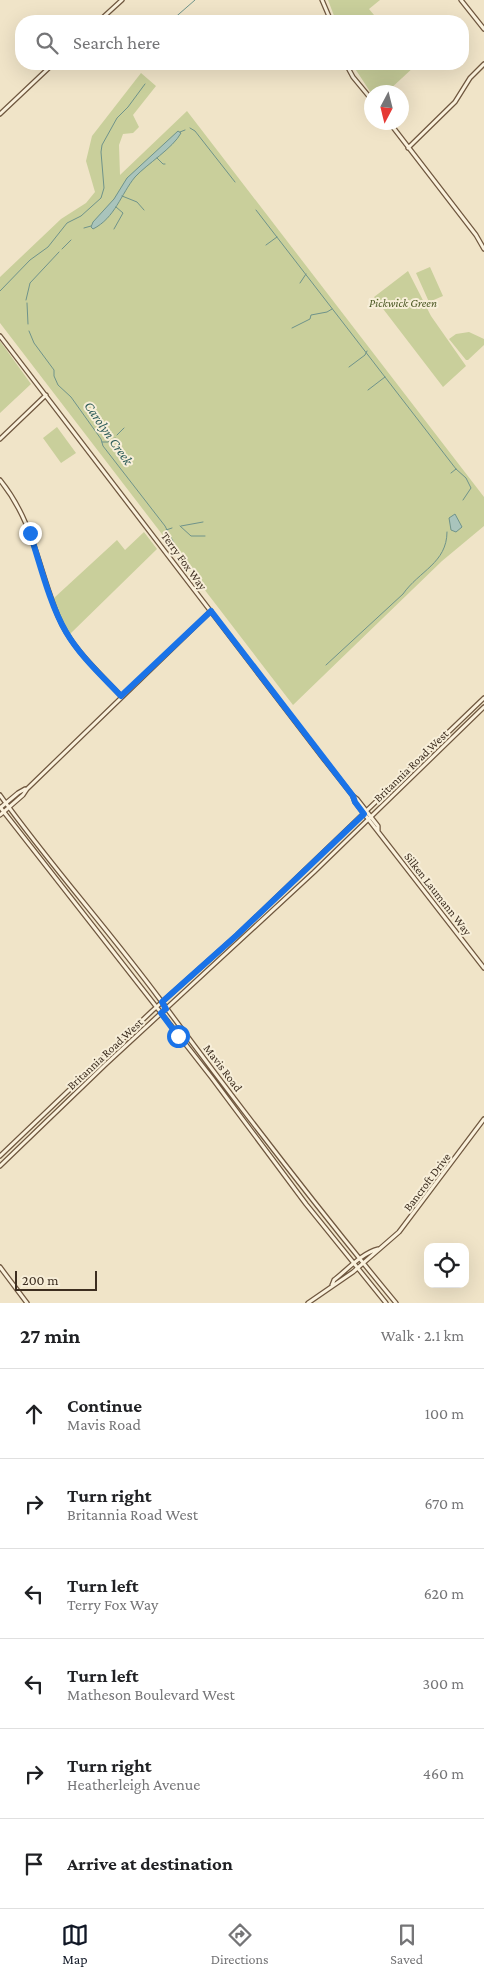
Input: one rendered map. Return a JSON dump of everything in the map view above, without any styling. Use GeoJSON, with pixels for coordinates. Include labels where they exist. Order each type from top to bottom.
{"type":"FeatureCollection","features":[{"type":"Feature","properties":{"kind":"main road"},"geometry":{"type":"LineString","coordinates":[[106,15],[122,0]]}},
{"type":"Feature","properties":{"kind":"main road"},"geometry":{"type":"LineString","coordinates":[[322,0],[328,15]]}},
{"type":"Feature","properties":{"kind":"main road"},"geometry":{"type":"LineString","coordinates":[[461,0],[484,29]]}},
{"type":"Feature","properties":{"kind":"main road"},"geometry":{"type":"LineString","coordinates":[[408,148],[455,102],[470,78],[484,64]]}},
{"type":"Feature","properties":{"kind":"main road"},"geometry":{"type":"LineString","coordinates":[[0,114],[47,70]]}},
{"type":"Feature","properties":{"kind":"main road"},"geometry":{"type":"LineString","coordinates":[[349,70],[364,90]]}},
{"type":"Feature","properties":{"kind":"main road"},"geometry":{"type":"LineString","coordinates":[[395,130],[476,235],[484,249]]}},
{"type":"Feature","properties":{"kind":"main road","name":"Terry Fox Way"},"geometry":{"type":"LineString","coordinates":[[0,336],[353,796],[358,799],[370,818]]}},
{"type":"Feature","properties":{"kind":"main road"},"geometry":{"type":"LineString","coordinates":[[0,439],[46,395]]}},
{"type":"Feature","properties":{"kind":"main road"},"geometry":{"type":"LineString","coordinates":[[0,480],[17,502],[26,519],[58,616],[66,632],[80,652],[121,696]]}},
{"type":"Feature","properties":{"kind":"main road"},"geometry":{"type":"LineString","coordinates":[[0,808],[26,788],[211,611]]}},
{"type":"Feature","properties":{"kind":"main road","name":"Britannia Road West"},"geometry":{"type":"LineString","coordinates":[[0,1156],[162,1002],[237,935],[484,698]]}},
{"type":"Feature","properties":{"kind":"main road","name":"Britannia Road West"},"geometry":{"type":"LineString","coordinates":[[0,1166],[370,818],[484,707]]}},
{"type":"Feature","properties":{"kind":"main road"},"geometry":{"type":"LineString","coordinates":[[0,815],[23,795],[26,788]]}},
{"type":"Feature","properties":{"kind":"main road","name":"Mavis Road"},"geometry":{"type":"LineString","coordinates":[[0,795],[162,1002],[312,1201],[396,1303]]}},
{"type":"Feature","properties":{"kind":"main road","name":"Mavis Road"},"geometry":{"type":"LineString","coordinates":[[0,808],[157,1007],[354,1265],[386,1303]]}},
{"type":"Feature","properties":{"kind":"main road","name":"Silken Laumann Way"},"geometry":{"type":"LineString","coordinates":[[370,818],[484,968]]}},
{"type":"Feature","properties":{"kind":"main road"},"geometry":{"type":"LineString","coordinates":[[114,952],[120,948]]}},
{"type":"Feature","properties":{"kind":"main road","name":"Bancroft Drive"},"geometry":{"type":"LineString","coordinates":[[332,1285],[334,1280],[400,1232],[484,1119]]}},
{"type":"Feature","properties":{"kind":"main road","name":"Bancroft Drive"},"geometry":{"type":"LineString","coordinates":[[332,1285],[338,1283],[375,1254],[378,1249]]}},
{"type":"Feature","properties":{"kind":"main road"},"geometry":{"type":"LineString","coordinates":[[0,1267],[27,1303]]}},
{"type":"Feature","properties":{"kind":"main road"},"geometry":{"type":"LineString","coordinates":[[308,1303],[332,1285]]}},
{"type":"Feature","properties":{"kind":"green space"},"geometry":{"type":"Polygon","coordinates":[[[328,0],[380,0],[369,9],[374,15],[334,15],[328,0]]]}},
{"type":"Feature","properties":{"kind":"green space"},"geometry":{"type":"Polygon","coordinates":[[[356,70],[411,70],[395,85],[366,85],[356,70]]]}},
{"type":"Feature","properties":{"kind":"green space"},"geometry":{"type":"Polygon","coordinates":[[[141,73],[156,86],[133,115],[139,127],[133,133],[123,134],[119,145],[120,175],[187,111],[484,497],[484,526],[442,561],[293,705],[0,323],[0,277],[61,219],[86,203],[95,192],[86,161],[92,136],[141,73]]]}},
{"type":"Feature","properties":{"kind":"green space"},"geometry":{"type":"Polygon","coordinates":[[[430,267],[443,296],[429,302],[416,273],[430,267]]]}},
{"type":"Feature","properties":{"kind":"green space","name":"Pickwick Green"},"geometry":{"type":"Polygon","coordinates":[[[408,271],[431,316],[466,366],[443,387],[374,297],[408,271]]]}},
{"type":"Feature","properties":{"kind":"green space"},"geometry":{"type":"Polygon","coordinates":[[[469,332],[484,339],[484,345],[466,360],[449,339],[456,334],[469,332]]]}},
{"type":"Feature","properties":{"kind":"green space"},"geometry":{"type":"Polygon","coordinates":[[[0,341],[31,384],[0,413],[0,341]]]}},
{"type":"Feature","properties":{"kind":"green space"},"geometry":{"type":"Polygon","coordinates":[[[57,427],[76,453],[61,463],[43,438],[57,427]]]}},
{"type":"Feature","properties":{"kind":"green space"},"geometry":{"type":"Polygon","coordinates":[[[144,532],[157,549],[70,634],[54,598],[117,540],[125,550],[144,532]]]}},
{"type":"Feature","properties":{"kind":"water"},"geometry":{"type":"Polygon","coordinates":[[[178,131],[181,133],[177,139],[135,177],[107,219],[93,229],[91,227],[93,222],[114,199],[127,178],[178,131]]]}},
{"type":"Feature","properties":{"kind":"water"},"geometry":{"type":"Polygon","coordinates":[[[455,514],[462,527],[456,532],[451,530],[449,518],[455,514]]]}},
{"type":"Feature","properties":{"kind":"waterway","name":"Carolyn Creek"},"geometry":{"type":"LineString","coordinates":[[178,15],[195,0]]}},
{"type":"Feature","properties":{"kind":"waterway","name":"Carolyn Creek"},"geometry":{"type":"LineString","coordinates":[[0,291],[30,260],[48,247],[67,223],[81,216],[101,198],[104,188],[102,145],[117,118],[145,84]]}},
{"type":"Feature","properties":{"kind":"waterway"},"geometry":{"type":"LineString","coordinates":[[190,128],[195,131],[235,182]]}},
{"type":"Feature","properties":{"kind":"waterway"},"geometry":{"type":"LineString","coordinates":[[180,132],[185,130]]}},
{"type":"Feature","properties":{"kind":"waterway"},"geometry":{"type":"LineString","coordinates":[[157,158],[165,164]]}},
{"type":"Feature","properties":{"kind":"waterway"},"geometry":{"type":"LineString","coordinates":[[122,196],[137,202],[144,210]]}},
{"type":"Feature","properties":{"kind":"waterway"},"geometry":{"type":"LineString","coordinates":[[114,229],[123,213],[116,207]]}},
{"type":"Feature","properties":{"kind":"waterway"},"geometry":{"type":"LineString","coordinates":[[256,210],[456,469],[466,478],[471,488],[463,500]]}},
{"type":"Feature","properties":{"kind":"waterway","name":"Carolyn Creek"},"geometry":{"type":"LineString","coordinates":[[84,228],[91,226]]}},
{"type":"Feature","properties":{"kind":"waterway"},"geometry":{"type":"LineString","coordinates":[[266,245],[277,237]]}},
{"type":"Feature","properties":{"kind":"waterway","name":"Carolyn Creek"},"geometry":{"type":"LineString","coordinates":[[62,249],[71,240]]}},
{"type":"Feature","properties":{"kind":"waterway","name":"Carolyn Creek"},"geometry":{"type":"LineString","coordinates":[[26,300],[30,283],[59,252]]}},
{"type":"Feature","properties":{"kind":"waterway"},"geometry":{"type":"LineString","coordinates":[[300,283],[306,274]]}},
{"type":"Feature","properties":{"kind":"waterway","name":"Carolyn Creek"},"geometry":{"type":"LineString","coordinates":[[27,303],[28,324]]}},
{"type":"Feature","properties":{"kind":"waterway"},"geometry":{"type":"LineString","coordinates":[[292,328],[310,319],[311,315],[327,312],[332,309]]}},
{"type":"Feature","properties":{"kind":"waterway","name":"Carolyn Creek"},"geometry":{"type":"LineString","coordinates":[[29,331],[34,343],[54,370],[54,376],[58,385],[71,397],[101,439],[103,446],[165,526],[176,547]]}},
{"type":"Feature","properties":{"kind":"waterway"},"geometry":{"type":"LineString","coordinates":[[349,367],[365,355],[367,351]]}},
{"type":"Feature","properties":{"kind":"waterway"},"geometry":{"type":"LineString","coordinates":[[368,390],[385,377]]}},
{"type":"Feature","properties":{"kind":"waterway"},"geometry":{"type":"LineString","coordinates":[[117,435],[124,428]]}},
{"type":"Feature","properties":{"kind":"waterway"},"geometry":{"type":"LineString","coordinates":[[102,442],[108,442],[115,438]]}},
{"type":"Feature","properties":{"kind":"waterway"},"geometry":{"type":"LineString","coordinates":[[451,473],[456,469]]}},
{"type":"Feature","properties":{"kind":"waterway"},"geometry":{"type":"LineString","coordinates":[[181,526],[203,522]]}},
{"type":"Feature","properties":{"kind":"waterway"},"geometry":{"type":"LineString","coordinates":[[180,526],[191,536],[205,536]]}},
{"type":"Feature","properties":{"kind":"waterway","name":"Carolyn Creek"},"geometry":{"type":"LineString","coordinates":[[166,530],[172,528]]}},
{"type":"Feature","properties":{"kind":"waterway"},"geometry":{"type":"LineString","coordinates":[[326,665],[431,566],[442,552],[446,543],[447,532]]}},
{"type":"Feature","properties":{"kind":"route"},"geometry":{"type":"LineString","coordinates":[[30,533],[58,616],[66,632],[80,652],[121,696],[211,611],[353,796],[364,814],[237,935],[162,1002],[166,1009],[161,1013],[178,1036]]}}]}
